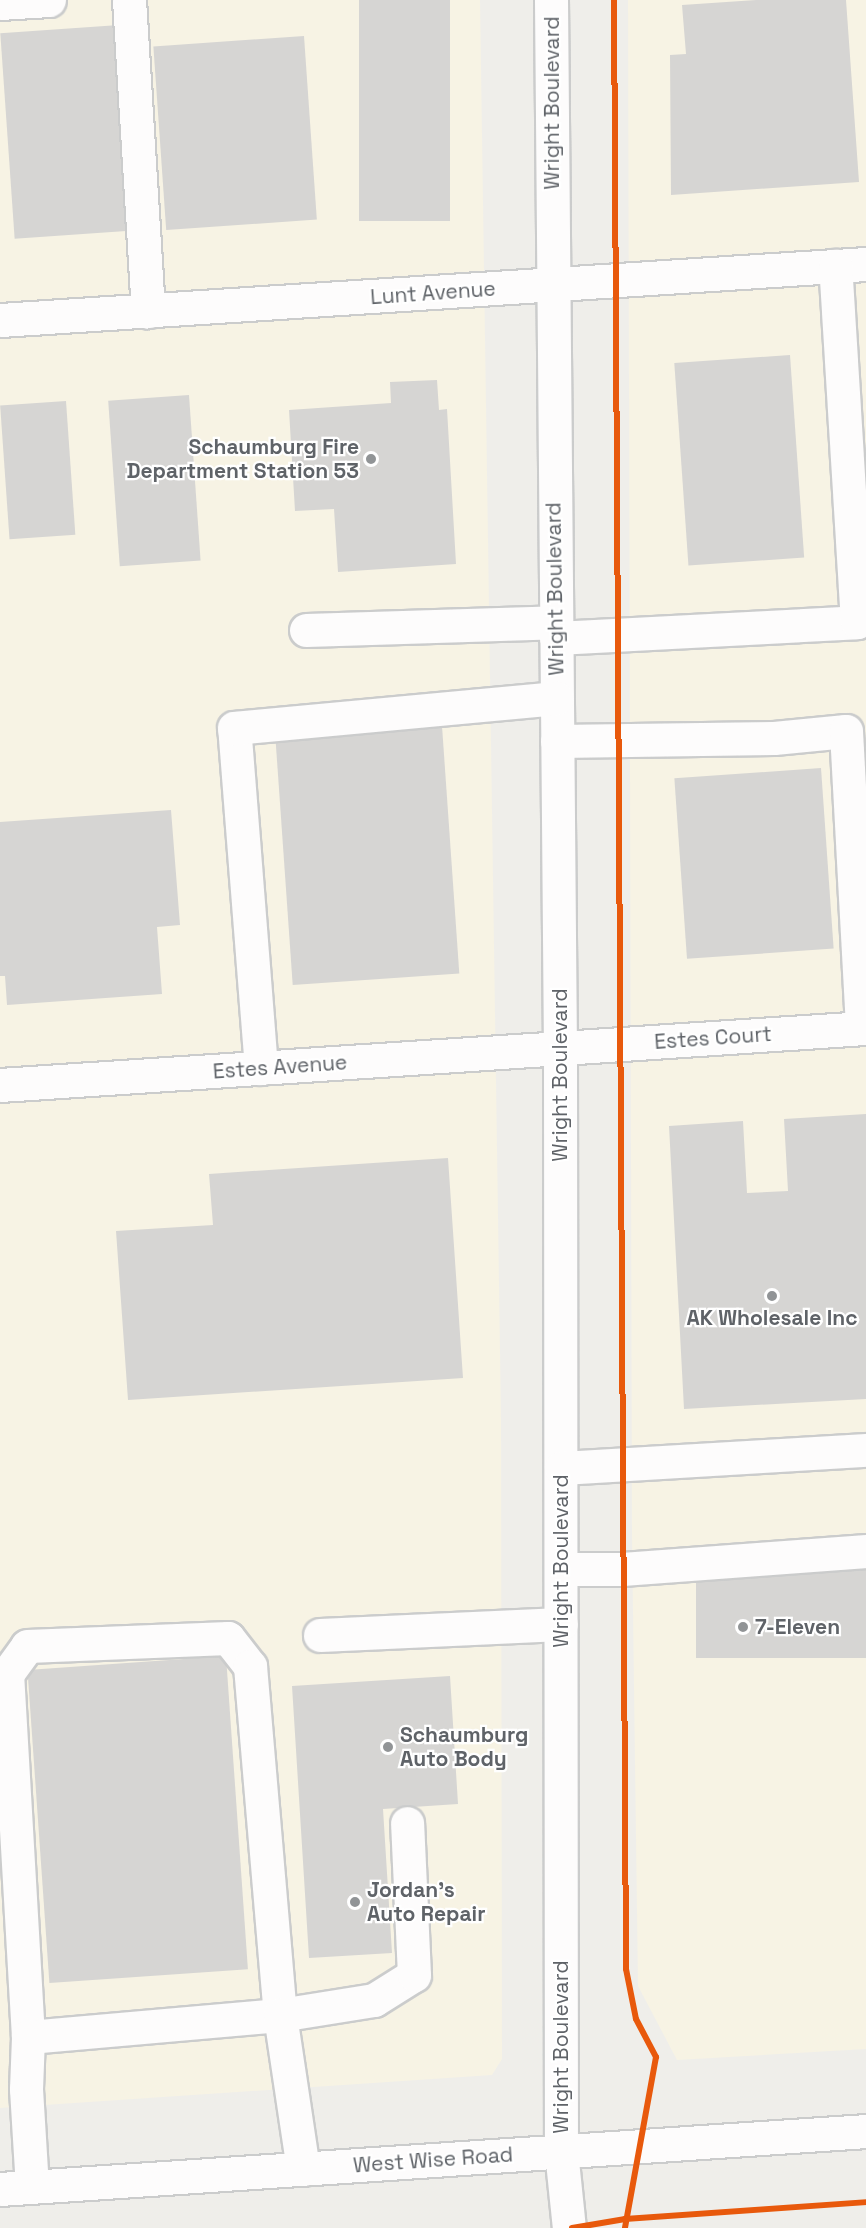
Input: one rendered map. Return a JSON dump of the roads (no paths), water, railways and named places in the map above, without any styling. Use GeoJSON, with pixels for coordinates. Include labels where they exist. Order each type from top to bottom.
{"type":"FeatureCollection","features":[{"type":"Feature","properties":{"kind":"street"},"geometry":{"type":"LineString","coordinates":[[0,3],[50,0]]}},
{"type":"Feature","properties":{"kind":"street"},"geometry":{"type":"LineString","coordinates":[[129,0],[148,311]]}},
{"type":"Feature","properties":{"kind":"street","name":"Wright Boulevard"},"geometry":{"type":"LineString","coordinates":[[551,0],[561,1048],[561,2151],[569,2228]]}},
{"type":"Feature","properties":{"kind":"street"},"geometry":{"type":"LineString","coordinates":[[306,630],[556,630],[857,622],[856,264]]}},
{"type":"Feature","properties":{"kind":"street","name":"Lunt Avenue"},"geometry":{"type":"LineString","coordinates":[[0,320],[856,264]]}},
{"type":"Feature","properties":{"kind":"street"},"geometry":{"type":"LineString","coordinates":[[261,1068],[234,728],[557,698]]}},
{"type":"Feature","properties":{"kind":"street"},"geometry":{"type":"LineString","coordinates":[[557,741],[774,738],[856,731],[864,1028]]}},
{"type":"Feature","properties":{"kind":"street","name":"Estes Court"},"geometry":{"type":"LineString","coordinates":[[561,1048],[864,1028]]}},
{"type":"Feature","properties":{"kind":"street","name":"Estes Avenue"},"geometry":{"type":"LineString","coordinates":[[0,1085],[561,1048]]}},
{"type":"Feature","properties":{"kind":"street"},"geometry":{"type":"LineString","coordinates":[[561,1468],[866,1450]]}},
{"type":"Feature","properties":{"kind":"street"},"geometry":{"type":"LineString","coordinates":[[561,1569],[622,1569],[866,1551]]}},
{"type":"Feature","properties":{"kind":"street"},"geometry":{"type":"LineString","coordinates":[[320,1635],[561,1624]]}},
{"type":"Feature","properties":{"kind":"street"},"geometry":{"type":"LineString","coordinates":[[16,2188],[26,2089],[28,2037],[8,1674],[27,1646],[228,1638],[250,1666],[280,2015],[303,2169]]}},
{"type":"Feature","properties":{"kind":"street"},"geometry":{"type":"LineString","coordinates":[[28,2037],[280,2015],[374,2001],[414,1975],[407,1823]]}},
{"type":"Feature","properties":{"kind":"street","name":"West Wise Road"},"geometry":{"type":"LineString","coordinates":[[16,2188],[866,2131]]}},
{"type":"Feature","properties":{"kind":"place","name":"Schaumburg Fire Department Station 53"},"geometry":{"type":"Point","coordinates":[371,459]}},
{"type":"Feature","properties":{"kind":"place","name":"AK Wholesale Inc"},"geometry":{"type":"Point","coordinates":[772,1296]}},
{"type":"Feature","properties":{"kind":"place","name":"7-Eleven"},"geometry":{"type":"Point","coordinates":[743,1627]}},
{"type":"Feature","properties":{"kind":"place","name":"Schaumburg Auto Body"},"geometry":{"type":"Point","coordinates":[388,1747]}},
{"type":"Feature","properties":{"kind":"place","name":"Jordan's Auto Repair"},"geometry":{"type":"Point","coordinates":[355,1902]}}]}
